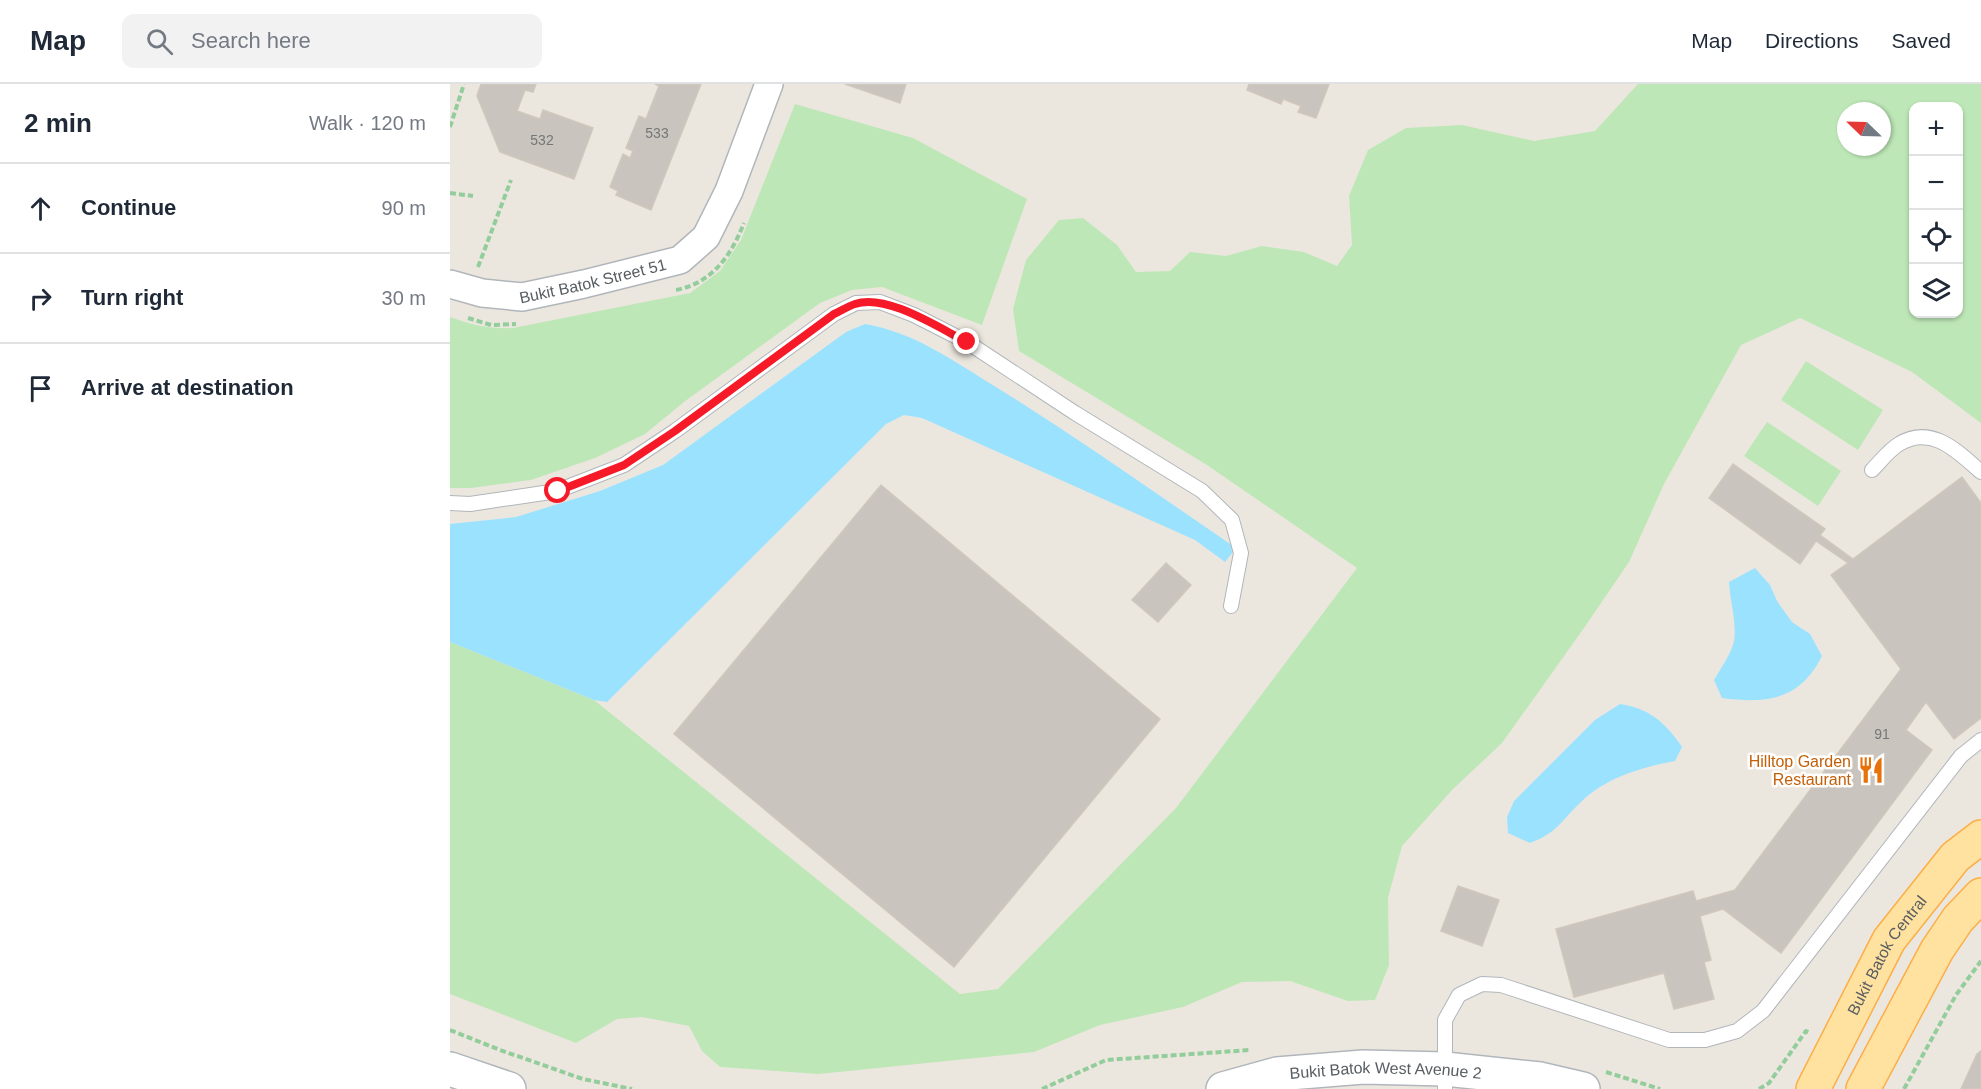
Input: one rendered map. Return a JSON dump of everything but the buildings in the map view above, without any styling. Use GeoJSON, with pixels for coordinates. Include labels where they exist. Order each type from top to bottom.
{"type":"FeatureCollection","features":[{"type":"Feature","properties":{"kind":"main road","name":"Bukit Batok Central"},"geometry":{"type":"LineString","coordinates":[[1814,1089],[1889,940],[1956,857],[1981,837]]}},
{"type":"Feature","properties":{"kind":"main road"},"geometry":{"type":"LineString","coordinates":[[1863,1089],[1937,950],[1958,919],[1981,895]]}},
{"type":"Feature","properties":{"kind":"main road","name":"Bukit Batok West Avenue 2"},"geometry":{"type":"LineString","coordinates":[[1223,1089],[1277,1074],[1363,1067],[1445,1079],[1540,1079],[1583,1089]]}},
{"type":"Feature","properties":{"kind":"main road"},"geometry":{"type":"LineString","coordinates":[[450,1069],[509,1089]]}},
{"type":"Feature","properties":{"kind":"street","name":"Bukit Batok Street 51"},"geometry":{"type":"LineString","coordinates":[[466,276],[482,293],[522,297],[680,260],[706,237],[729,191],[769,84]]}},
{"type":"Feature","properties":{"kind":"lane"},"geometry":{"type":"LineString","coordinates":[[450,503],[470,504],[558,491],[624,465],[675,431],[834,314],[856,303],[880,302],[914,315],[967,342],[1202,491],[1232,520],[1241,553],[1231,606]]}},
{"type":"Feature","properties":{"kind":"lane"},"geometry":{"type":"LineString","coordinates":[[1872,470],[1899,444],[1922,436],[1951,446],[1981,472]]}},
{"type":"Feature","properties":{"kind":"lane"},"geometry":{"type":"LineString","coordinates":[[1445,1079],[1445,1020],[1459,995],[1482,984],[1501,985],[1670,1040],[1705,1040],[1737,1031],[1763,1011],[1961,756],[1981,740]]}},
{"type":"Feature","properties":{"kind":"path"},"geometry":{"type":"LineString","coordinates":[[450,127],[464,84]]}},
{"type":"Feature","properties":{"kind":"path"},"geometry":{"type":"LineString","coordinates":[[466,276],[511,180]]}},
{"type":"Feature","properties":{"kind":"path"},"geometry":{"type":"LineString","coordinates":[[450,194],[473,196]]}},
{"type":"Feature","properties":{"kind":"path"},"geometry":{"type":"LineString","coordinates":[[466,276],[486,269]]}},
{"type":"Feature","properties":{"kind":"path"},"geometry":{"type":"LineString","coordinates":[[1980,962],[1981,971]]}},
{"type":"Feature","properties":{"kind":"path"},"geometry":{"type":"LineString","coordinates":[[1904,1089],[1956,995],[1980,962]]}},
{"type":"Feature","properties":{"kind":"path"},"geometry":{"type":"LineString","coordinates":[[450,1030],[583,1079],[632,1089]]}},
{"type":"Feature","properties":{"kind":"path"},"geometry":{"type":"LineString","coordinates":[[1759,1089],[1770,1083],[1806,1031]]}},
{"type":"Feature","properties":{"kind":"path"},"geometry":{"type":"LineString","coordinates":[[1041,1089],[1106,1060]]}},
{"type":"Feature","properties":{"kind":"green space"},"geometry":{"type":"Polygon","coordinates":[[[1638,84],[1981,84],[1981,423],[1912,372],[1800,318],[1741,345],[1664,484],[1629,562],[1502,743],[1453,789],[1402,846],[1388,898],[1389,965],[1375,1000],[1348,1001],[1290,981],[1242,982],[1183,1007],[1100,1025],[1034,1052],[819,1074],[720,1067],[702,1051],[689,1026],[642,1017],[617,1019],[576,1043],[450,994],[450,642],[594,700],[960,994],[998,989],[1176,808],[1357,568],[1207,465],[1019,351],[1013,309],[1026,260],[1059,220],[1083,218],[1117,245],[1136,272],[1170,271],[1190,252],[1226,256],[1262,246],[1304,252],[1337,266],[1352,245],[1349,196],[1368,150],[1406,128],[1462,125],[1534,141],[1595,131],[1638,84]]]}},
{"type":"Feature","properties":{"kind":"green space"},"geometry":{"type":"Polygon","coordinates":[[[795,104],[913,138],[1027,199],[982,325],[882,287],[852,290],[820,303],[684,402],[645,434],[595,458],[531,480],[471,488],[450,488],[450,317],[481,326],[513,328],[690,293],[720,271],[741,240],[795,104]]]}},
{"type":"Feature","properties":{"kind":"green space"},"geometry":{"type":"Polygon","coordinates":[[[1806,361],[1883,410],[1858,450],[1781,400],[1806,361]]]}},
{"type":"Feature","properties":{"kind":"green space"},"geometry":{"type":"Polygon","coordinates":[[[1767,422],[1841,471],[1818,506],[1744,456],[1767,422]]]}},
{"type":"Feature","properties":{"kind":"water"},"geometry":{"type":"Polygon","coordinates":[[[865,324],[900,334],[949,358],[1057,426],[1236,548],[1225,562],[1195,540],[922,418],[904,415],[886,424],[607,702],[594,700],[450,642],[450,524],[516,517],[600,491],[663,465],[846,332],[865,324]]]}},
{"type":"Feature","properties":{"kind":"water"},"geometry":{"type":"Polygon","coordinates":[[[1755,568],[1770,585],[1777,601],[1792,622],[1810,634],[1822,656],[1803,682],[1781,696],[1754,700],[1722,698],[1714,680],[1728,656],[1735,634],[1729,582],[1755,568]]]}},
{"type":"Feature","properties":{"kind":"water"},"geometry":{"type":"Polygon","coordinates":[[[1620,704],[1648,713],[1670,731],[1682,747],[1675,761],[1637,770],[1601,786],[1581,802],[1553,831],[1530,843],[1508,833],[1507,817],[1514,801],[1595,720],[1620,704]]]}},
{"type":"Feature","properties":{"kind":"place","name":"Hilltop Garden Restaurant"},"geometry":{"type":"Point","coordinates":[1871,770]}},
{"type":"Feature","properties":{"kind":"route"},"geometry":{"type":"LineString","coordinates":[[558,491],[624,465],[675,431],[834,314],[856,303],[880,302],[914,315],[967,342]]}}]}
